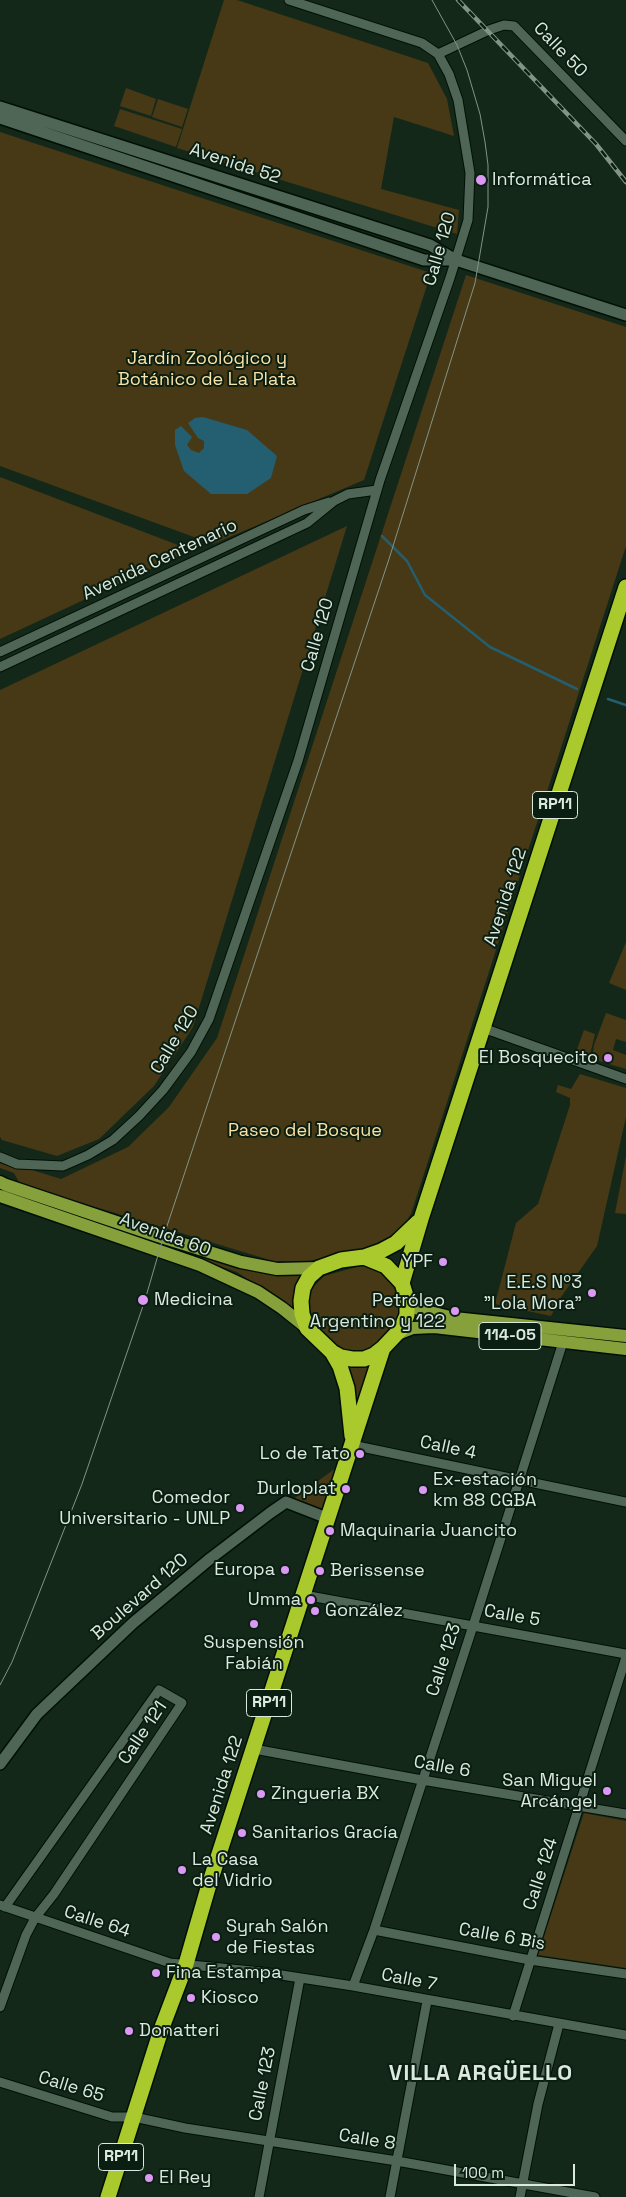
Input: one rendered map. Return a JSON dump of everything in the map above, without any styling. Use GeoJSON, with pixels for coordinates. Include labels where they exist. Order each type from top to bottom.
{"type":"FeatureCollection","features":[{"type":"Feature","properties":{"kind":"highway","name":"Avenida 122"},"geometry":{"type":"LineString","coordinates":[[402,1283],[420,1219],[626,587]]}},
{"type":"Feature","properties":{"kind":"highway","name":"Avenida 122"},"geometry":{"type":"LineString","coordinates":[[364,1257],[396,1243],[410,1232],[420,1219]]}},
{"type":"Feature","properties":{"kind":"highway","name":"RP11"},"geometry":{"type":"LineString","coordinates":[[307,1328],[332,1352],[341,1357],[352,1359],[374,1355],[383,1348],[395,1335],[407,1315],[407,1299],[402,1283],[386,1266],[364,1257],[341,1260],[319,1268]]}},
{"type":"Feature","properties":{"kind":"highway"},"geometry":{"type":"LineString","coordinates":[[307,1328],[300,1301],[303,1288],[309,1277],[319,1268]]}},
{"type":"Feature","properties":{"kind":"highway","name":"Avenida 122"},"geometry":{"type":"LineString","coordinates":[[108,2197],[161,2030],[186,1964],[208,1888],[383,1348]]}},
{"type":"Feature","properties":{"kind":"highway","name":"Avenida 122"},"geometry":{"type":"LineString","coordinates":[[332,1352],[340,1366],[347,1388],[352,1444]]}},
{"type":"Feature","properties":{"kind":"main road","name":"Avenida 52"},"geometry":{"type":"LineString","coordinates":[[0,107],[430,246],[456,260],[624,314]]}},
{"type":"Feature","properties":{"kind":"main road","name":"Avenida 52"},"geometry":{"type":"LineString","coordinates":[[0,118],[424,260],[456,260]]}},
{"type":"Feature","properties":{"kind":"main road","name":"Avenida 60"},"geometry":{"type":"LineString","coordinates":[[0,1182],[6,1186],[241,1262],[277,1269],[319,1268]]}},
{"type":"Feature","properties":{"kind":"main road","name":"Avenida 60"},"geometry":{"type":"LineString","coordinates":[[0,1196],[192,1261],[258,1292],[307,1328]]}},
{"type":"Feature","properties":{"kind":"main road","name":"114-05"},"geometry":{"type":"LineString","coordinates":[[407,1299],[418,1309],[454,1318],[626,1336]]}},
{"type":"Feature","properties":{"kind":"main road","name":"114-05"},"geometry":{"type":"LineString","coordinates":[[395,1335],[414,1328],[434,1327],[626,1349]]}},
{"type":"Feature","properties":{"kind":"main road","name":"Boulevard 120"},"geometry":{"type":"LineString","coordinates":[[0,1764],[37,1714],[133,1623],[211,1558],[270,1513],[286,1502],[328,1518]]}},
{"type":"Feature","properties":{"kind":"street"},"geometry":{"type":"LineString","coordinates":[[289,0],[422,43],[438,54]]}},
{"type":"Feature","properties":{"kind":"street","name":"Calle 50"},"geometry":{"type":"LineString","coordinates":[[438,54],[504,24],[514,26],[626,141]]}},
{"type":"Feature","properties":{"kind":"street","name":"Calle 120"},"geometry":{"type":"LineString","coordinates":[[0,1157],[16,1164],[63,1166],[88,1155],[113,1140],[163,1090],[191,1052],[209,1019],[298,761],[380,480],[468,220],[470,173],[458,100],[450,74],[438,54]]}},
{"type":"Feature","properties":{"kind":"street","name":"Avenida Centenario"},"geometry":{"type":"LineString","coordinates":[[0,652],[304,510],[348,494],[377,490]]}},
{"type":"Feature","properties":{"kind":"street"},"geometry":{"type":"LineString","coordinates":[[0,668],[307,523],[334,500]]}},
{"type":"Feature","properties":{"kind":"street"},"geometry":{"type":"LineString","coordinates":[[483,1028],[626,1079]]}},
{"type":"Feature","properties":{"kind":"street","name":"Calle 123"},"geometry":{"type":"LineString","coordinates":[[353,1986],[374,1930],[563,1342]]}},
{"type":"Feature","properties":{"kind":"street","name":"Calle 4"},"geometry":{"type":"LineString","coordinates":[[352,1444],[626,1502]]}},
{"type":"Feature","properties":{"kind":"street","name":"Calle 5"},"geometry":{"type":"LineString","coordinates":[[304,1595],[626,1655]]}},
{"type":"Feature","properties":{"kind":"street","name":"Calle 124"},"geometry":{"type":"LineString","coordinates":[[512,2016],[626,1655]]}},
{"type":"Feature","properties":{"kind":"street","name":"Calle 121"},"geometry":{"type":"LineString","coordinates":[[0,2006],[26,1934],[35,1918],[54,1894],[182,1703],[168,1693],[159,1690],[2,1906]]}},
{"type":"Feature","properties":{"kind":"street","name":"Calle 6"},"geometry":{"type":"LineString","coordinates":[[254,1749],[422,1780],[626,1814]]}},
{"type":"Feature","properties":{"kind":"street","name":"Calle 64"},"geometry":{"type":"LineString","coordinates":[[2,1906],[170,1962],[186,1964]]}},
{"type":"Feature","properties":{"kind":"street","name":"Calle 6 Bis"},"geometry":{"type":"LineString","coordinates":[[374,1930],[530,1960],[626,1974]]}},
{"type":"Feature","properties":{"kind":"street","name":"Calle 7"},"geometry":{"type":"LineString","coordinates":[[186,1964],[353,1986],[427,2001],[626,2035]]}},
{"type":"Feature","properties":{"kind":"street","name":"Calle 123"},"geometry":{"type":"LineString","coordinates":[[259,2197],[300,1978]]}},
{"type":"Feature","properties":{"kind":"street"},"geometry":{"type":"LineString","coordinates":[[390,2197],[427,2001]]}},
{"type":"Feature","properties":{"kind":"street"},"geometry":{"type":"LineString","coordinates":[[520,2197],[538,2104],[559,2024]]}},
{"type":"Feature","properties":{"kind":"street","name":"Calle 65"},"geometry":{"type":"LineString","coordinates":[[0,2082],[112,2117],[134,2117]]}},
{"type":"Feature","properties":{"kind":"street","name":"Calle 8"},"geometry":{"type":"LineString","coordinates":[[134,2117],[269,2142],[396,2161],[595,2197]]}},
{"type":"Feature","properties":{"kind":"green space"},"geometry":{"type":"Polygon","coordinates":[[[224,0],[237,0],[428,63],[447,99],[454,136],[394,117],[381,189],[459,210],[457,234],[177,148],[224,0]]]}},
{"type":"Feature","properties":{"kind":"green space"},"geometry":{"type":"Polygon","coordinates":[[[126,88],[156,99],[151,116],[120,106],[126,88]]]}},
{"type":"Feature","properties":{"kind":"green space"},"geometry":{"type":"Polygon","coordinates":[[[158,99],[188,109],[182,127],[152,117],[158,99]]]}},
{"type":"Feature","properties":{"kind":"green space"},"geometry":{"type":"Polygon","coordinates":[[[120,109],[182,129],[176,147],[114,126],[120,109]]]}},
{"type":"Feature","properties":{"kind":"green space","name":"Jardín Zoológico y Botánico de La Plata"},"geometry":{"type":"Polygon","coordinates":[[[0,132],[431,273],[364,480],[213,544],[0,466],[0,132]]]}},
{"type":"Feature","properties":{"kind":"green space","name":"Paseo del Bosque"},"geometry":{"type":"Polygon","coordinates":[[[466,275],[626,327],[626,546],[411,1214],[393,1241],[301,1263],[273,1261],[20,1184],[14,1173],[0,1168],[0,1160],[61,1179],[128,1147],[169,1107],[217,1038],[466,275]]]}},
{"type":"Feature","properties":{"kind":"green space"},"geometry":{"type":"Polygon","coordinates":[[[0,477],[191,550],[0,639],[0,477]]]}},
{"type":"Feature","properties":{"kind":"green space"},"geometry":{"type":"Polygon","coordinates":[[[347,526],[193,1027],[154,1086],[99,1139],[57,1156],[2,1140],[0,1137],[0,690],[347,526]]]}},
{"type":"Feature","properties":{"kind":"green space"},"geometry":{"type":"Polygon","coordinates":[[[626,942],[626,990],[609,983],[626,942]]]}},
{"type":"Feature","properties":{"kind":"green space"},"geometry":{"type":"Polygon","coordinates":[[[606,1013],[626,1020],[626,1042],[616,1039],[613,1050],[626,1055],[626,1069],[592,1059],[594,1045],[606,1013]]]}},
{"type":"Feature","properties":{"kind":"green space"},"geometry":{"type":"Polygon","coordinates":[[[584,1030],[595,1034],[589,1059],[575,1055],[584,1030]]]}},
{"type":"Feature","properties":{"kind":"green space"},"geometry":{"type":"Polygon","coordinates":[[[580,1074],[626,1088],[626,1117],[597,1246],[561,1297],[551,1316],[495,1304],[516,1223],[538,1204],[570,1105],[570,1098],[556,1092],[558,1085],[571,1089],[580,1074]]]}},
{"type":"Feature","properties":{"kind":"green space"},"geometry":{"type":"Polygon","coordinates":[[[626,1156],[626,1214],[615,1213],[626,1156]]]}},
{"type":"Feature","properties":{"kind":"green space"},"geometry":{"type":"Polygon","coordinates":[[[170,1244],[304,1274],[294,1310],[237,1272],[168,1248],[170,1244]]]}},
{"type":"Feature","properties":{"kind":"green space"},"geometry":{"type":"Polygon","coordinates":[[[364,1265],[378,1270],[392,1279],[399,1291],[404,1306],[392,1334],[367,1353],[350,1353],[337,1345],[321,1330],[311,1317],[309,1302],[312,1288],[324,1276],[364,1265]]]}},
{"type":"Feature","properties":{"kind":"green space"},"geometry":{"type":"Polygon","coordinates":[[[370,1365],[354,1417],[347,1366],[370,1365]]]}},
{"type":"Feature","properties":{"kind":"green space"},"geometry":{"type":"Polygon","coordinates":[[[344,1462],[326,1515],[292,1500],[344,1462]]]}},
{"type":"Feature","properties":{"kind":"green space"},"geometry":{"type":"Polygon","coordinates":[[[584,1813],[626,1821],[626,1968],[538,1955],[584,1813]]]}},
{"type":"Feature","properties":{"kind":"water"},"geometry":{"type":"Polygon","coordinates":[[[203,417],[247,430],[277,456],[271,478],[247,494],[211,494],[184,471],[175,445],[175,430],[181,426],[192,437],[187,445],[191,450],[199,453],[204,448],[204,441],[198,438],[188,423],[195,418],[203,417]]]}},
{"type":"Feature","properties":{"kind":"waterway"},"geometry":{"type":"LineString","coordinates":[[382,536],[407,561],[425,595],[490,647],[577,689]]}},
{"type":"Feature","properties":{"kind":"waterway"},"geometry":{"type":"LineString","coordinates":[[608,699],[626,705]]}},
{"type":"Feature","properties":{"kind":"tram line"},"geometry":{"type":"LineString","coordinates":[[0,1685],[12,1662],[82,1484],[145,1300],[163,1238],[389,559],[475,283],[488,207],[488,165],[485,142],[480,114],[467,70],[457,45],[432,0]]}},
{"type":"Feature","properties":{"kind":"railway"},"geometry":{"type":"LineString","coordinates":[[458,0],[596,144],[626,182]]}},
{"type":"Feature","properties":{"kind":"place","name":"Informática"},"geometry":{"type":"Point","coordinates":[481,180]}},
{"type":"Feature","properties":{"kind":"place","name":"El Bosquecito"},"geometry":{"type":"Point","coordinates":[608,1058]}},
{"type":"Feature","properties":{"kind":"place","name":"YPF"},"geometry":{"type":"Point","coordinates":[443,1262]}},
{"type":"Feature","properties":{"kind":"place","name":"E.E.S Nº3 \"Lola Mora\""},"geometry":{"type":"Point","coordinates":[592,1293]}},
{"type":"Feature","properties":{"kind":"place","name":"Medicina"},"geometry":{"type":"Point","coordinates":[143,1300]}},
{"type":"Feature","properties":{"kind":"place","name":"Petróleo Argentino y 122"},"geometry":{"type":"Point","coordinates":[455,1311]}},
{"type":"Feature","properties":{"kind":"place","name":"Lo de Tato"},"geometry":{"type":"Point","coordinates":[360,1454]}},
{"type":"Feature","properties":{"kind":"place","name":"Durloplat"},"geometry":{"type":"Point","coordinates":[346,1489]}},
{"type":"Feature","properties":{"kind":"place","name":"Ex-estación km 88 CGBA"},"geometry":{"type":"Point","coordinates":[423,1490]}},
{"type":"Feature","properties":{"kind":"place","name":"Comedor Universitario - UNLP"},"geometry":{"type":"Point","coordinates":[240,1508]}},
{"type":"Feature","properties":{"kind":"place","name":"Maquinaria Juancito"},"geometry":{"type":"Point","coordinates":[330,1531]}},
{"type":"Feature","properties":{"kind":"place","name":"Europa"},"geometry":{"type":"Point","coordinates":[285,1570]}},
{"type":"Feature","properties":{"kind":"place","name":"Berissense"},"geometry":{"type":"Point","coordinates":[320,1571]}},
{"type":"Feature","properties":{"kind":"place","name":"Umma"},"geometry":{"type":"Point","coordinates":[311,1600]}},
{"type":"Feature","properties":{"kind":"place","name":"González"},"geometry":{"type":"Point","coordinates":[315,1611]}},
{"type":"Feature","properties":{"kind":"place","name":"Suspensión Fabián"},"geometry":{"type":"Point","coordinates":[254,1624]}},
{"type":"Feature","properties":{"kind":"place","name":"San Miguel Arcángel"},"geometry":{"type":"Point","coordinates":[607,1791]}},
{"type":"Feature","properties":{"kind":"place","name":"Zingueria BX"},"geometry":{"type":"Point","coordinates":[261,1794]}},
{"type":"Feature","properties":{"kind":"place","name":"Sanitarios Gracía"},"geometry":{"type":"Point","coordinates":[242,1833]}},
{"type":"Feature","properties":{"kind":"place","name":"La Casa del Vidrio"},"geometry":{"type":"Point","coordinates":[182,1870]}},
{"type":"Feature","properties":{"kind":"place","name":"Syrah Salón de Fiestas"},"geometry":{"type":"Point","coordinates":[216,1937]}},
{"type":"Feature","properties":{"kind":"place","name":"Fina Estampa"},"geometry":{"type":"Point","coordinates":[156,1973]}},
{"type":"Feature","properties":{"kind":"place","name":"Kiosco"},"geometry":{"type":"Point","coordinates":[191,1998]}},
{"type":"Feature","properties":{"kind":"place","name":"Donatteri"},"geometry":{"type":"Point","coordinates":[129,2031]}},
{"type":"Feature","properties":{"kind":"place","name":"El Rey"},"geometry":{"type":"Point","coordinates":[149,2178]}},
{"type":"Feature","properties":{"kind":"district","name":"VILLA ARGÜELLO"},"geometry":{"type":"Point","coordinates":[481,2074]}}]}
